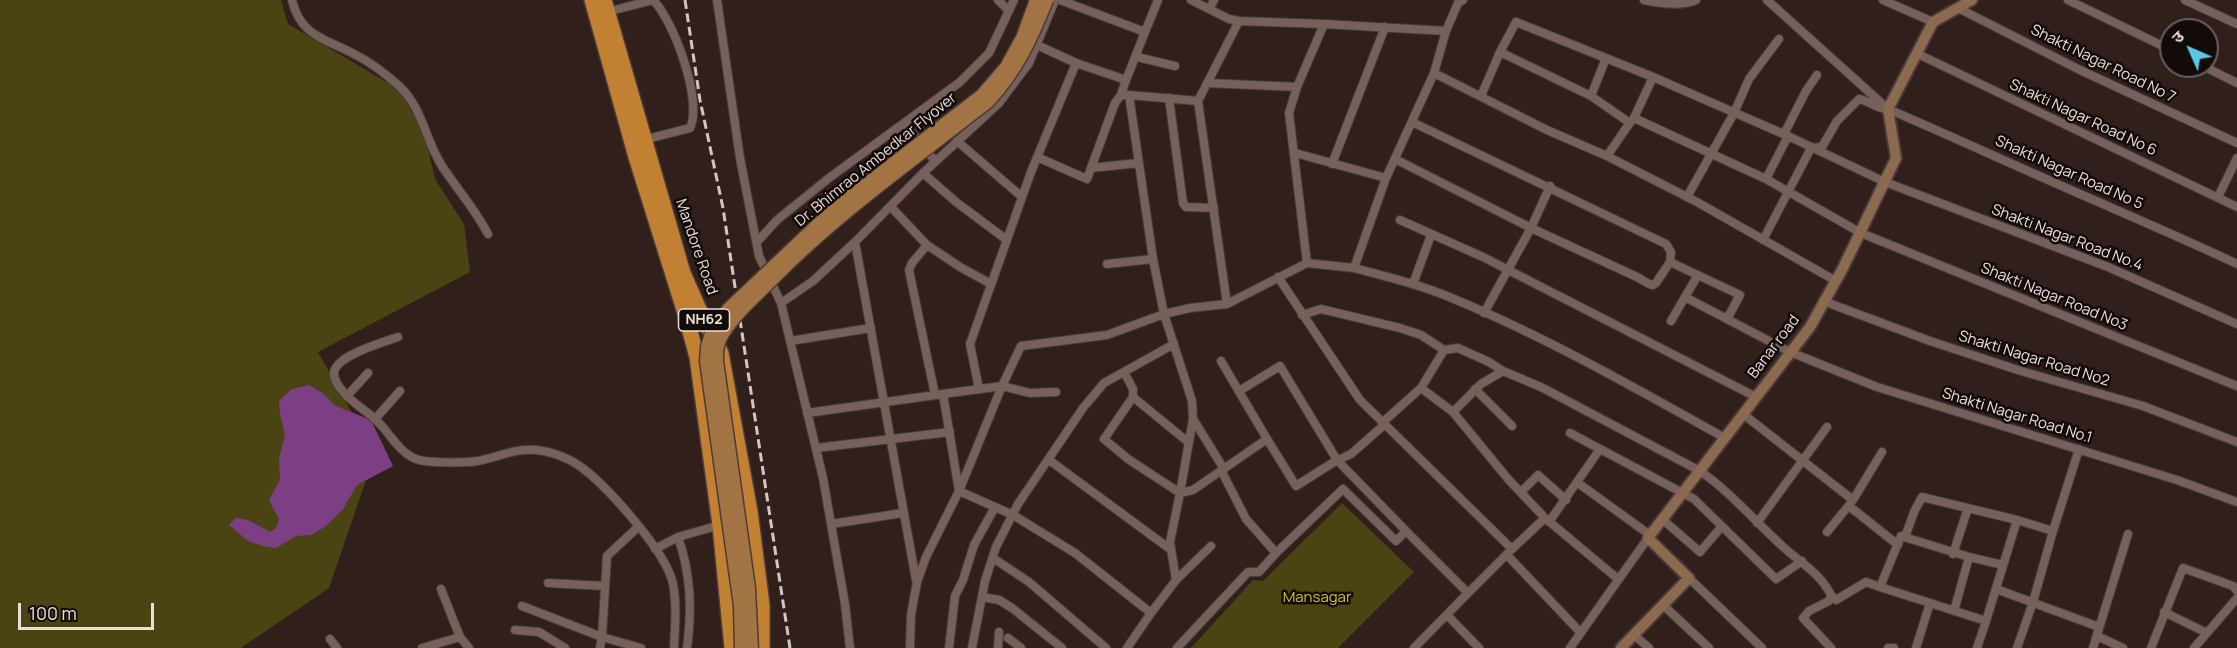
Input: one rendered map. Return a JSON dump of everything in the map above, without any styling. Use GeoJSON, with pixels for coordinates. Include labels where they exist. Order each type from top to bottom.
{"type":"FeatureCollection","features":[{"type":"Feature","properties":{"kind":"highway","name":"Mandore Road"},"geometry":{"type":"LineString","coordinates":[[592,0],[636,157],[694,347],[720,525],[732,648]]}},
{"type":"Feature","properties":{"kind":"highway","name":"Mandore Road"},"geometry":{"type":"LineString","coordinates":[[605,6],[683,273],[721,353],[750,511],[762,605],[762,648]]}},
{"type":"Feature","properties":{"kind":"main road","name":"Dr. Bhimrao Ambedkar Flyover"},"geometry":{"type":"LineString","coordinates":[[741,648],[740,606],[706,361],[712,330],[729,308],[836,207],[982,95],[1006,67],[1022,38],[1036,0]]}},
{"type":"Feature","properties":{"kind":"main road","name":"Dr. Bhimrao Ambedkar Flyover"},"geometry":{"type":"LineString","coordinates":[[752,648],[749,588],[717,361],[717,347],[722,336],[735,318],[804,248],[989,102],[1018,66],[1031,41],[1047,0]]}},
{"type":"Feature","properties":{"kind":"street"},"geometry":{"type":"LineString","coordinates":[[292,0],[301,24],[371,64],[408,96],[416,107],[442,166],[466,196],[488,234]]}},
{"type":"Feature","properties":{"kind":"street"},"geometry":{"type":"LineString","coordinates":[[605,6],[653,0],[661,8],[680,45],[695,114],[690,128],[643,140]]}},
{"type":"Feature","properties":{"kind":"street"},"geometry":{"type":"LineString","coordinates":[[717,0],[740,158],[759,256],[781,303],[816,448],[845,604],[850,648]]}},
{"type":"Feature","properties":{"kind":"street"},"geometry":{"type":"LineString","coordinates":[[998,0],[1009,11]]}},
{"type":"Feature","properties":{"kind":"street"},"geometry":{"type":"LineString","coordinates":[[757,242],[777,220],[960,82],[989,54],[1014,0]]}},
{"type":"Feature","properties":{"kind":"street"},"geometry":{"type":"LineString","coordinates":[[781,303],[813,280],[855,242],[923,172],[999,103],[1023,73],[1058,0],[1145,32]]}},
{"type":"Feature","properties":{"kind":"street"},"geometry":{"type":"LineString","coordinates":[[1158,0],[1126,80],[1125,95],[1164,314],[1192,401],[1193,419],[1170,549],[1176,580]]}},
{"type":"Feature","properties":{"kind":"street"},"geometry":{"type":"LineString","coordinates":[[1191,0],[1229,19],[1239,21],[1446,31]]}},
{"type":"Feature","properties":{"kind":"street"},"geometry":{"type":"LineString","coordinates":[[1210,8],[1214,0]]}},
{"type":"Feature","properties":{"kind":"street"},"geometry":{"type":"LineString","coordinates":[[1354,268],[1386,178],[1434,73],[1446,31],[1458,3],[1463,0]]}},
{"type":"Feature","properties":{"kind":"street"},"geometry":{"type":"LineString","coordinates":[[1644,0],[1691,3],[1696,0]]}},
{"type":"Feature","properties":{"kind":"street"},"geometry":{"type":"LineString","coordinates":[[1767,0],[1888,109]]}},
{"type":"Feature","properties":{"kind":"street"},"geometry":{"type":"LineString","coordinates":[[1883,0],[1933,22]]}},
{"type":"Feature","properties":{"kind":"street"},"geometry":{"type":"LineString","coordinates":[[1888,109],[1933,22],[1972,0]]}},
{"type":"Feature","properties":{"kind":"street"},"geometry":{"type":"LineString","coordinates":[[2068,0],[2159,44]]}},
{"type":"Feature","properties":{"kind":"street"},"geometry":{"type":"LineString","coordinates":[[2185,0],[2237,24]]}},
{"type":"Feature","properties":{"kind":"street","name":"Shakti Nagar Road No 7"},"geometry":{"type":"LineString","coordinates":[[1958,8],[2080,70],[2237,143]]}},
{"type":"Feature","properties":{"kind":"street"},"geometry":{"type":"LineString","coordinates":[[1227,304],[1198,101],[1239,21]]}},
{"type":"Feature","properties":{"kind":"street","name":"Shakti Nagar Road No.4"},"geometry":{"type":"LineString","coordinates":[[1500,52],[1516,22],[1653,77],[1786,135],[1885,182],[2108,267],[2237,324]]}},
{"type":"Feature","properties":{"kind":"street"},"geometry":{"type":"LineString","coordinates":[[1307,263],[1289,113],[1297,87],[1324,24]]}},
{"type":"Feature","properties":{"kind":"street"},"geometry":{"type":"LineString","coordinates":[[1332,164],[1385,27]]}},
{"type":"Feature","properties":{"kind":"street"},"geometry":{"type":"LineString","coordinates":[[1687,197],[1734,113],[1749,79],[1779,39]]}},
{"type":"Feature","properties":{"kind":"street"},"geometry":{"type":"LineString","coordinates":[[1037,45],[1076,63],[1126,80]]}},
{"type":"Feature","properties":{"kind":"street"},"geometry":{"type":"LineString","coordinates":[[1481,96],[1500,52]]}},
{"type":"Feature","properties":{"kind":"street","name":"Shakti Nagar Road No3"},"geometry":{"type":"LineString","coordinates":[[1500,52],[1590,96],[1632,121],[1712,152],[1766,179],[1861,233],[2237,386]]}},
{"type":"Feature","properties":{"kind":"street","name":"Shakti Nagar Road No 6"},"geometry":{"type":"LineString","coordinates":[[1918,54],[2237,207]]}},
{"type":"Feature","properties":{"kind":"street"},"geometry":{"type":"LineString","coordinates":[[1137,57],[1175,66]]}},
{"type":"Feature","properties":{"kind":"street"},"geometry":{"type":"LineString","coordinates":[[1590,96],[1606,58]]}},
{"type":"Feature","properties":{"kind":"street"},"geometry":{"type":"LineString","coordinates":[[979,389],[970,344],[1037,157],[1076,63]]}},
{"type":"Feature","properties":{"kind":"street"},"geometry":{"type":"LineString","coordinates":[[1434,73],[1687,197],[1836,280]]}},
{"type":"Feature","properties":{"kind":"street"},"geometry":{"type":"LineString","coordinates":[[2219,74],[2237,83]]}},
{"type":"Feature","properties":{"kind":"street"},"geometry":{"type":"LineString","coordinates":[[1766,179],[1806,90],[1817,75]]}},
{"type":"Feature","properties":{"kind":"street"},"geometry":{"type":"LineString","coordinates":[[1607,156],[1632,121],[1653,77]]}},
{"type":"Feature","properties":{"kind":"street"},"geometry":{"type":"LineString","coordinates":[[1208,83],[1297,87]]}},
{"type":"Feature","properties":{"kind":"street"},"geometry":{"type":"LineString","coordinates":[[1037,157],[1087,179],[1115,103],[1125,95],[1198,101]]}},
{"type":"Feature","properties":{"kind":"street"},"geometry":{"type":"LineString","coordinates":[[1168,99],[1183,203],[1186,207],[1214,208]]}},
{"type":"Feature","properties":{"kind":"street"},"geometry":{"type":"LineString","coordinates":[[1764,240],[1811,148],[1822,147],[1837,121],[1859,99],[1868,100],[1878,109],[1888,109]]}},
{"type":"Feature","properties":{"kind":"street","name":"Banar road"},"geometry":{"type":"LineString","coordinates":[[1649,536],[1810,327],[1861,233],[1896,158],[1888,109]]}},
{"type":"Feature","properties":{"kind":"street","name":"Shakti Nagar Road No 5"},"geometry":{"type":"LineString","coordinates":[[1888,109],[2181,237],[2237,264]]}},
{"type":"Feature","properties":{"kind":"street"},"geometry":{"type":"LineString","coordinates":[[1395,159],[1531,228],[1649,284],[1656,283],[1670,262],[1671,252],[1666,244],[1550,186],[1413,122]]}},
{"type":"Feature","properties":{"kind":"street"},"geometry":{"type":"LineString","coordinates":[[904,123],[935,161]]}},
{"type":"Feature","properties":{"kind":"street"},"geometry":{"type":"LineString","coordinates":[[957,141],[1022,197]]}},
{"type":"Feature","properties":{"kind":"street"},"geometry":{"type":"LineString","coordinates":[[1295,153],[1386,178]]}},
{"type":"Feature","properties":{"kind":"street"},"geometry":{"type":"LineString","coordinates":[[2218,197],[2237,158]]}},
{"type":"Feature","properties":{"kind":"street"},"geometry":{"type":"LineString","coordinates":[[1091,168],[1138,163]]}},
{"type":"Feature","properties":{"kind":"street"},"geometry":{"type":"LineString","coordinates":[[923,172],[956,202],[1007,240]]}},
{"type":"Feature","properties":{"kind":"street"},"geometry":{"type":"LineString","coordinates":[[1485,313],[1531,228],[1550,186]]}},
{"type":"Feature","properties":{"kind":"street"},"geometry":{"type":"LineString","coordinates":[[891,207],[927,245],[991,284]]}},
{"type":"Feature","properties":{"kind":"street"},"geometry":{"type":"LineString","coordinates":[[1400,220],[1484,256],[1756,397]]}},
{"type":"Feature","properties":{"kind":"street"},"geometry":{"type":"LineString","coordinates":[[1413,284],[1431,235]]}},
{"type":"Feature","properties":{"kind":"street"},"geometry":{"type":"LineString","coordinates":[[855,242],[917,582]]}},
{"type":"Feature","properties":{"kind":"street"},"geometry":{"type":"LineString","coordinates":[[927,245],[909,270],[950,432],[959,491]]}},
{"type":"Feature","properties":{"kind":"street"},"geometry":{"type":"LineString","coordinates":[[1107,264],[1153,259]]}},
{"type":"Feature","properties":{"kind":"street"},"geometry":{"type":"LineString","coordinates":[[1670,262],[1740,295],[1727,319]]}},
{"type":"Feature","properties":{"kind":"street"},"geometry":{"type":"LineString","coordinates":[[910,648],[911,615],[917,582],[926,557],[959,491],[1021,346],[1107,335],[1164,314],[1190,308],[1227,304],[1307,263],[1354,268],[1454,298],[1616,377],[1725,438]]}},
{"type":"Feature","properties":{"kind":"street"},"geometry":{"type":"LineString","coordinates":[[1671,321],[1698,275]]}},
{"type":"Feature","properties":{"kind":"street"},"geometry":{"type":"LineString","coordinates":[[1278,277],[1360,400],[1509,552],[1580,632]]}},
{"type":"Feature","properties":{"kind":"street","name":"Shakti Nagar Road No.1"},"geometry":{"type":"LineString","coordinates":[[1685,297],[1790,352],[1876,387],[2177,480],[2237,502]]}},
{"type":"Feature","properties":{"kind":"street","name":"Shakti Nagar Road No2"},"geometry":{"type":"LineString","coordinates":[[1823,301],[1930,342],[2020,371],[2143,406],[2237,442]]}},
{"type":"Feature","properties":{"kind":"street"},"geometry":{"type":"LineString","coordinates":[[1302,315],[1321,309],[1342,312],[1421,335],[1444,350],[1458,348],[1541,387],[1700,471],[1717,483],[1788,552],[1802,561],[1825,583],[1836,600],[1866,582],[1986,621]]}},
{"type":"Feature","properties":{"kind":"street"},"geometry":{"type":"LineString","coordinates":[[790,341],[871,328]]}},
{"type":"Feature","properties":{"kind":"street"},"geometry":{"type":"LineString","coordinates":[[398,337],[358,352],[335,368],[333,373],[336,382],[346,396],[375,419],[397,444],[418,460],[478,461],[507,452],[533,450],[555,453],[585,470],[622,508],[667,566],[673,584],[676,616],[674,648]]}},
{"type":"Feature","properties":{"kind":"street"},"geometry":{"type":"LineString","coordinates":[[972,648],[982,597],[998,541],[1018,504],[1083,408],[1104,383],[1174,344]]}},
{"type":"Feature","properties":{"kind":"street"},"geometry":{"type":"LineString","coordinates":[[1221,361],[1296,486],[1337,460],[1351,454],[1421,388],[1444,350]]}},
{"type":"Feature","properties":{"kind":"street"},"geometry":{"type":"LineString","coordinates":[[1239,391],[1280,366],[1337,460],[1468,592]]}},
{"type":"Feature","properties":{"kind":"street"},"geometry":{"type":"LineString","coordinates":[[1453,412],[1481,384],[1503,371]]}},
{"type":"Feature","properties":{"kind":"street"},"geometry":{"type":"LineString","coordinates":[[1124,372],[1133,389],[1133,397],[1104,439],[1128,459],[1180,493],[1193,490],[1267,439]]}},
{"type":"Feature","properties":{"kind":"street"},"geometry":{"type":"LineString","coordinates":[[346,396],[368,373]]}},
{"type":"Feature","properties":{"kind":"street"},"geometry":{"type":"LineString","coordinates":[[807,414],[1002,386],[1030,393],[1056,392]]}},
{"type":"Feature","properties":{"kind":"street"},"geometry":{"type":"LineString","coordinates":[[1421,388],[1453,412],[1547,520],[1618,579]]}},
{"type":"Feature","properties":{"kind":"street"},"geometry":{"type":"LineString","coordinates":[[1475,389],[1512,426]]}},
{"type":"Feature","properties":{"kind":"street"},"geometry":{"type":"LineString","coordinates":[[375,419],[400,391]]}},
{"type":"Feature","properties":{"kind":"street"},"geometry":{"type":"LineString","coordinates":[[1133,397],[1188,442]]}},
{"type":"Feature","properties":{"kind":"street"},"geometry":{"type":"LineString","coordinates":[[1743,414],[1803,461],[1898,545]]}},
{"type":"Feature","properties":{"kind":"street"},"geometry":{"type":"LineString","coordinates":[[1193,419],[1246,519],[1276,554]]}},
{"type":"Feature","properties":{"kind":"street"},"geometry":{"type":"LineString","coordinates":[[1757,523],[1827,427]]}},
{"type":"Feature","properties":{"kind":"street"},"geometry":{"type":"LineString","coordinates":[[816,448],[950,432]]}},
{"type":"Feature","properties":{"kind":"street"},"geometry":{"type":"LineString","coordinates":[[1570,433],[1694,499],[1776,579],[1802,561]]}},
{"type":"Feature","properties":{"kind":"street"},"geometry":{"type":"LineString","coordinates":[[1414,648],[1509,552],[1547,520],[1566,500],[1600,449]]}},
{"type":"Feature","properties":{"kind":"street"},"geometry":{"type":"LineString","coordinates":[[2017,648],[2079,449]]}},
{"type":"Feature","properties":{"kind":"street"},"geometry":{"type":"LineString","coordinates":[[1827,532],[1851,503],[1882,452]]}},
{"type":"Feature","properties":{"kind":"street"},"geometry":{"type":"LineString","coordinates":[[1049,460],[1170,549]]}},
{"type":"Feature","properties":{"kind":"street"},"geometry":{"type":"LineString","coordinates":[[1521,492],[1538,475],[1566,500]]}},
{"type":"Feature","properties":{"kind":"street"},"geometry":{"type":"LineString","coordinates":[[1578,483],[1649,536],[1757,646]]}},
{"type":"Feature","properties":{"kind":"street"},"geometry":{"type":"LineString","coordinates":[[1177,648],[1248,572],[1259,572],[1343,489],[1396,542],[1406,531]]}},
{"type":"Feature","properties":{"kind":"street"},"geometry":{"type":"LineString","coordinates":[[959,491],[1013,515],[1075,553],[1150,613]]}},
{"type":"Feature","properties":{"kind":"street"},"geometry":{"type":"LineString","coordinates":[[1905,537],[1922,498],[2054,531]]}},
{"type":"Feature","properties":{"kind":"street"},"geometry":{"type":"LineString","coordinates":[[949,648],[955,596],[963,580],[974,545],[994,507]]}},
{"type":"Feature","properties":{"kind":"street"},"geometry":{"type":"LineString","coordinates":[[1953,554],[1968,508]]}},
{"type":"Feature","properties":{"kind":"street"},"geometry":{"type":"LineString","coordinates":[[831,524],[903,513]]}},
{"type":"Feature","properties":{"kind":"street"},"geometry":{"type":"LineString","coordinates":[[1662,519],[1700,552],[1722,526]]}},
{"type":"Feature","properties":{"kind":"street"},"geometry":{"type":"LineString","coordinates":[[1977,648],[2017,520]]}},
{"type":"Feature","properties":{"kind":"street"},"geometry":{"type":"LineString","coordinates":[[655,549],[678,537],[720,525]]}},
{"type":"Feature","properties":{"kind":"street"},"geometry":{"type":"LineString","coordinates":[[600,648],[606,556],[638,527]]}},
{"type":"Feature","properties":{"kind":"street"},"geometry":{"type":"LineString","coordinates":[[2093,648],[2128,534]]}},
{"type":"Feature","properties":{"kind":"street"},"geometry":{"type":"LineString","coordinates":[[1570,648],[1649,536]]}},
{"type":"Feature","properties":{"kind":"street"},"geometry":{"type":"LineString","coordinates":[[1881,587],[1901,536],[1953,554],[2003,566]]}},
{"type":"Feature","properties":{"kind":"street"},"geometry":{"type":"LineString","coordinates":[[678,537],[688,567],[691,592],[687,648]]}},
{"type":"Feature","properties":{"kind":"street"},"geometry":{"type":"LineString","coordinates":[[1127,648],[1150,613],[1176,580],[1211,546]]}},
{"type":"Feature","properties":{"kind":"street"},"geometry":{"type":"LineString","coordinates":[[1954,610],[1969,557]]}},
{"type":"Feature","properties":{"kind":"street"},"geometry":{"type":"LineString","coordinates":[[993,558],[1029,582],[1106,648]]}},
{"type":"Feature","properties":{"kind":"street"},"geometry":{"type":"LineString","coordinates":[[2151,648],[2180,571],[2184,567],[2233,586],[2237,591]]}},
{"type":"Feature","properties":{"kind":"street"},"geometry":{"type":"LineString","coordinates":[[1622,648],[1689,578]]}},
{"type":"Feature","properties":{"kind":"street"},"geometry":{"type":"LineString","coordinates":[[548,583],[604,586]]}},
{"type":"Feature","properties":{"kind":"street"},"geometry":{"type":"LineString","coordinates":[[441,589],[460,637],[469,648]]}},
{"type":"Feature","properties":{"kind":"street"},"geometry":{"type":"LineString","coordinates":[[1996,589],[2033,602],[2098,631],[2123,648]]}},
{"type":"Feature","properties":{"kind":"street"},"geometry":{"type":"LineString","coordinates":[[1831,595],[1829,601],[1809,611],[1803,618],[1831,648]]}},
{"type":"Feature","properties":{"kind":"street"},"geometry":{"type":"LineString","coordinates":[[982,597],[999,600],[1006,604],[1062,648]]}},
{"type":"Feature","properties":{"kind":"street"},"geometry":{"type":"LineString","coordinates":[[2194,648],[2237,598]]}},
{"type":"Feature","properties":{"kind":"street"},"geometry":{"type":"LineString","coordinates":[[1916,648],[1929,603]]}},
{"type":"Feature","properties":{"kind":"street"},"geometry":{"type":"LineString","coordinates":[[1663,605],[1709,648]]}},
{"type":"Feature","properties":{"kind":"street"},"geometry":{"type":"LineString","coordinates":[[522,606],[602,637],[641,648]]}},
{"type":"Feature","properties":{"kind":"street"},"geometry":{"type":"LineString","coordinates":[[2164,612],[2207,633]]}},
{"type":"Feature","properties":{"kind":"street"},"geometry":{"type":"LineString","coordinates":[[1447,615],[1479,648]]}},
{"type":"Feature","properties":{"kind":"street"},"geometry":{"type":"LineString","coordinates":[[515,630],[539,632],[565,648]]}},
{"type":"Feature","properties":{"kind":"street"},"geometry":{"type":"LineString","coordinates":[[998,648],[999,632]]}},
{"type":"Feature","properties":{"kind":"street"},"geometry":{"type":"LineString","coordinates":[[1634,635],[1649,648]]}},
{"type":"Feature","properties":{"kind":"street"},"geometry":{"type":"LineString","coordinates":[[422,648],[460,637]]}},
{"type":"Feature","properties":{"kind":"street"},"geometry":{"type":"LineString","coordinates":[[1008,638],[1021,648]]}},
{"type":"Feature","properties":{"kind":"street"},"geometry":{"type":"LineString","coordinates":[[330,639],[337,648]]}},
{"type":"Feature","properties":{"kind":"street"},"geometry":{"type":"LineString","coordinates":[[1888,648],[1894,648]]}},
{"type":"Feature","properties":{"kind":"green space"},"geometry":{"type":"Polygon","coordinates":[[[0,0],[281,0],[288,24],[400,90],[425,136],[435,179],[464,224],[470,272],[318,352],[375,454],[329,588],[241,648],[0,648],[0,0]]]}},
{"type":"Feature","properties":{"kind":"green space","name":"Mansagar"},"geometry":{"type":"Polygon","coordinates":[[[1342,503],[1414,572],[1338,648],[1191,648],[1253,580],[1263,581],[1342,503]]]}},
{"type":"Feature","properties":{"kind":"shaded area"},"geometry":{"type":"Polygon","coordinates":[[[309,385],[323,393],[336,406],[371,420],[393,466],[357,485],[343,509],[326,526],[311,535],[296,536],[276,548],[248,541],[229,525],[236,518],[248,520],[270,532],[276,528],[279,519],[269,500],[280,480],[279,459],[285,435],[279,401],[292,389],[309,385]]]}},
{"type":"Feature","properties":{"kind":"railway"},"geometry":{"type":"LineString","coordinates":[[685,0],[700,100],[723,208],[790,648]]}}]}
